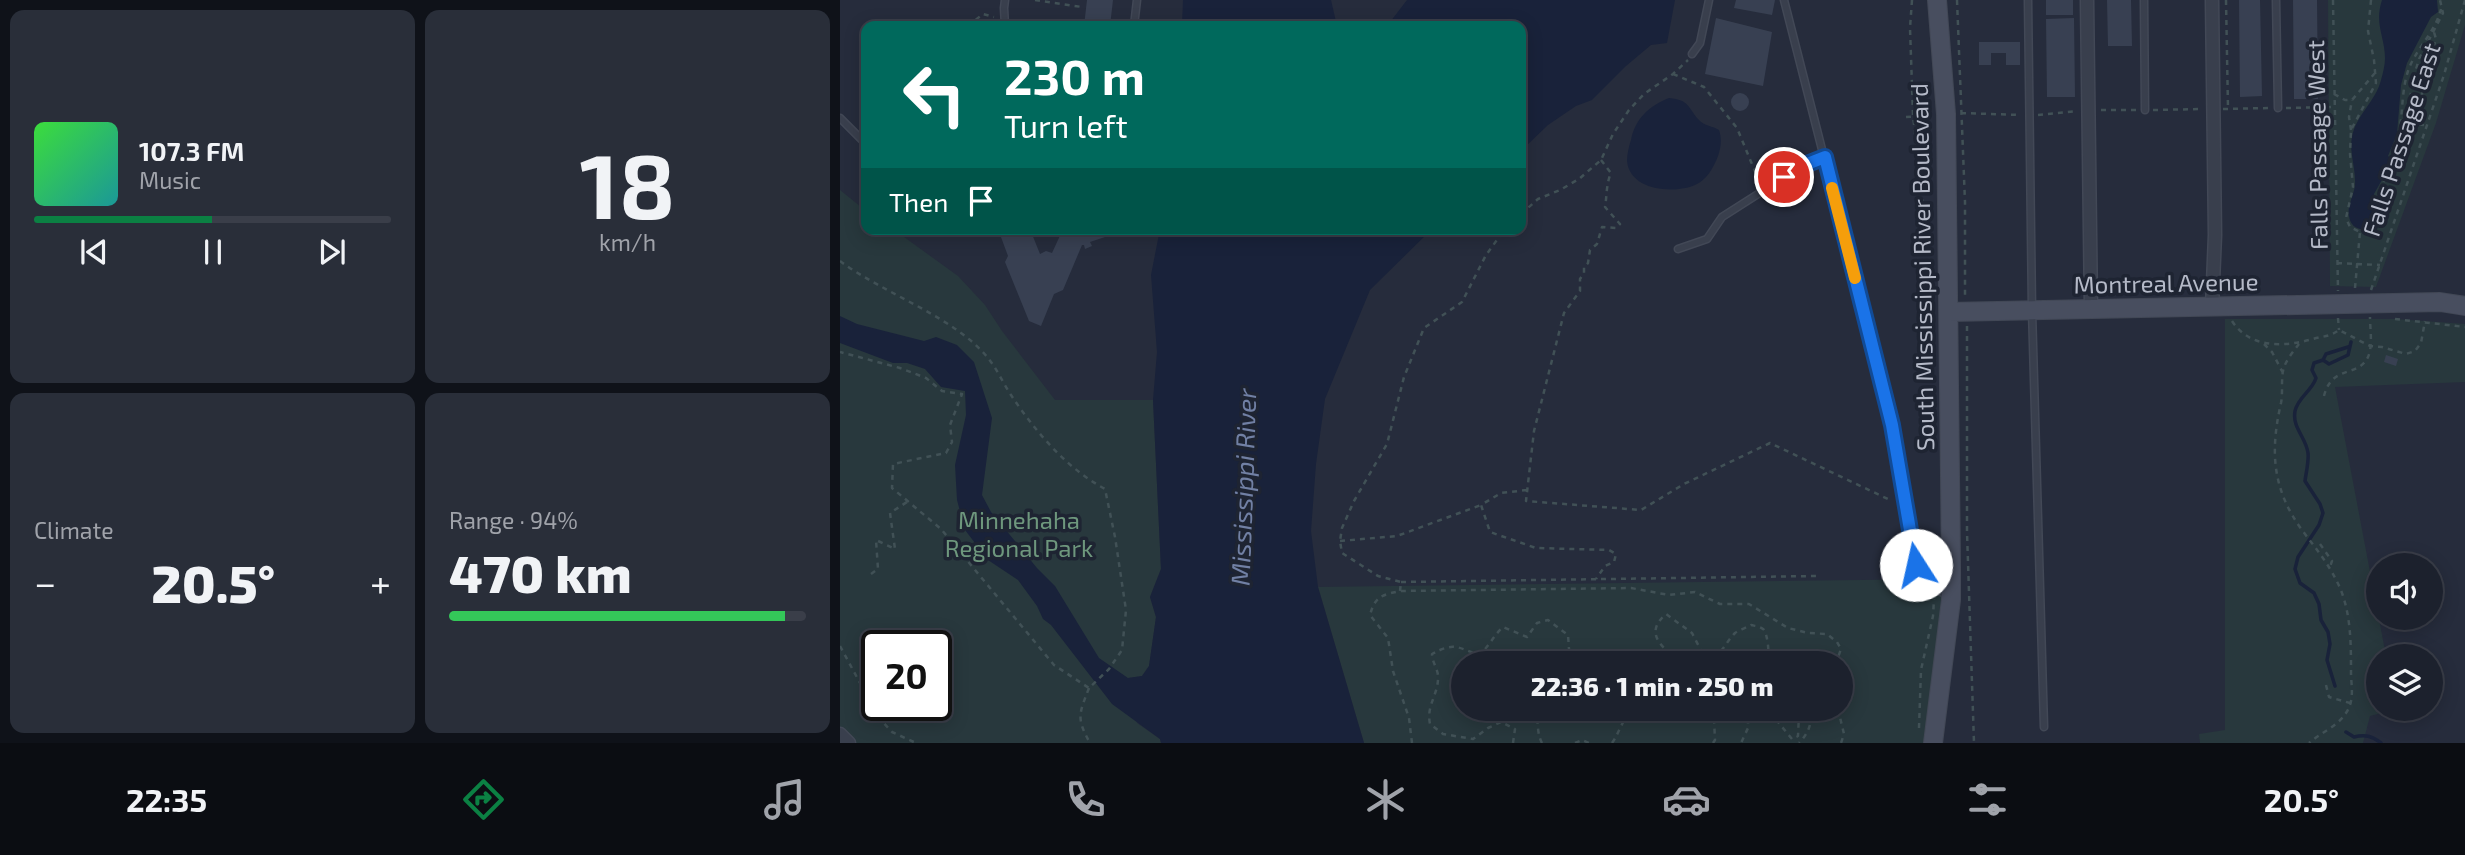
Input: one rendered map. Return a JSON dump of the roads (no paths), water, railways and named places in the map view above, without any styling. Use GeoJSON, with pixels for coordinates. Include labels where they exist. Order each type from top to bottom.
{"type":"FeatureCollection","features":[{"type":"Feature","properties":{"kind":"street","name":"South Mississippi River Boulevard"},"geometry":{"type":"LineString","coordinates":[[1933,743],[1951,596],[1958,312],[1937,0]]}},
{"type":"Feature","properties":{"kind":"street"},"geometry":{"type":"LineString","coordinates":[[2087,0],[2091,309]]}},
{"type":"Feature","properties":{"kind":"street"},"geometry":{"type":"LineString","coordinates":[[2212,0],[2216,235],[2212,307]]}},
{"type":"Feature","properties":{"kind":"street","name":"Montreal Avenue"},"geometry":{"type":"LineString","coordinates":[[1958,312],[2440,303],[2465,306]]}},
{"type":"Feature","properties":{"kind":"street","name":"Montreal Avenue"},"geometry":{"type":"LineString","coordinates":[[2384,305],[2465,318]]}},
{"type":"Feature","properties":{"kind":"street"},"geometry":{"type":"LineString","coordinates":[[840,734],[849,743]]}},
{"type":"Feature","properties":{"kind":"lane"},"geometry":{"type":"LineString","coordinates":[[1005,0],[1005,21]]}},
{"type":"Feature","properties":{"kind":"lane"},"geometry":{"type":"LineString","coordinates":[[1135,21],[1137,0]]}},
{"type":"Feature","properties":{"kind":"lane"},"geometry":{"type":"LineString","coordinates":[[1692,54],[1700,43],[1709,0]]}},
{"type":"Feature","properties":{"kind":"lane"},"geometry":{"type":"LineString","coordinates":[[1784,0],[1892,425],[1916,565],[1925,585],[1951,596]]}},
{"type":"Feature","properties":{"kind":"lane"},"geometry":{"type":"LineString","coordinates":[[2028,0],[2032,310],[2044,727]]}},
{"type":"Feature","properties":{"kind":"lane"},"geometry":{"type":"LineString","coordinates":[[2144,0],[2145,110]]}},
{"type":"Feature","properties":{"kind":"lane"},"geometry":{"type":"LineString","coordinates":[[2276,0],[2278,108]]}},
{"type":"Feature","properties":{"kind":"lane"},"geometry":{"type":"LineString","coordinates":[[840,118],[861,139]]}},
{"type":"Feature","properties":{"kind":"lane"},"geometry":{"type":"LineString","coordinates":[[1678,249],[1707,239],[1721,217],[1802,166],[1825,157]]}},
{"type":"Feature","properties":{"kind":"water"},"geometry":{"type":"Polygon","coordinates":[[[1183,0],[1331,0],[1336,21],[1182,21],[1183,0]]]}},
{"type":"Feature","properties":{"kind":"water"},"geometry":{"type":"Polygon","coordinates":[[[1407,0],[1675,0],[1667,43],[1651,45],[1592,100],[1576,106],[1548,125],[1526,146],[1526,21],[1391,21],[1407,0]]]}},
{"type":"Feature","properties":{"kind":"water"},"geometry":{"type":"Polygon","coordinates":[[[2382,0],[2437,0],[2438,12],[2431,17],[2407,63],[2401,85],[2397,134],[2388,156],[2393,160],[2374,194],[2376,221],[2369,228],[2361,229],[2353,225],[2349,216],[2355,185],[2351,143],[2354,129],[2375,95],[2384,69],[2385,50],[2379,16],[2382,0]]]}},
{"type":"Feature","properties":{"kind":"water"},"geometry":{"type":"Polygon","coordinates":[[[1669,98],[1685,102],[1701,122],[1719,130],[1721,140],[1712,169],[1699,183],[1686,188],[1654,188],[1644,184],[1630,171],[1627,161],[1633,132],[1640,120],[1649,109],[1669,98]]]}},
{"type":"Feature","properties":{"kind":"water","name":"Mississippi River"},"geometry":{"type":"Polygon","coordinates":[[[1159,235],[1426,235],[1370,290],[1325,399],[1316,464],[1311,531],[1318,587],[1364,743],[1161,743],[1160,739],[1112,704],[1051,625],[1043,619],[1018,580],[988,560],[965,530],[957,500],[955,465],[966,415],[965,391],[941,387],[925,369],[907,363],[893,363],[840,343],[840,316],[857,324],[924,341],[936,337],[957,345],[974,362],[992,418],[982,495],[991,512],[1055,586],[1099,658],[1128,678],[1142,676],[1149,666],[1156,617],[1150,597],[1161,569],[1153,400],[1157,352],[1151,275],[1159,235]]]}},
{"type":"Feature","properties":{"kind":"waterway"},"geometry":{"type":"LineString","coordinates":[[2335,686],[2327,660],[2330,644],[2328,632],[2321,620],[2319,604],[2314,593],[2300,583],[2295,569],[2298,557],[2319,525],[2323,513],[2305,481],[2308,453],[2297,428],[2295,411],[2316,378],[2312,370],[2314,363],[2323,360],[2329,364],[2348,355],[2351,342]]}},
{"type":"Feature","properties":{"kind":"waterway"},"geometry":{"type":"LineString","coordinates":[[2323,360],[2326,354],[2348,347]]}},
{"type":"Feature","properties":{"kind":"waterway"},"geometry":{"type":"LineString","coordinates":[[2346,732],[2354,737],[2371,737],[2381,743]]}},
{"type":"Feature","properties":{"kind":"park label","name":"Minnehaha Regional Park"},"geometry":{"type":"Point","coordinates":[1019,535]}}]}
